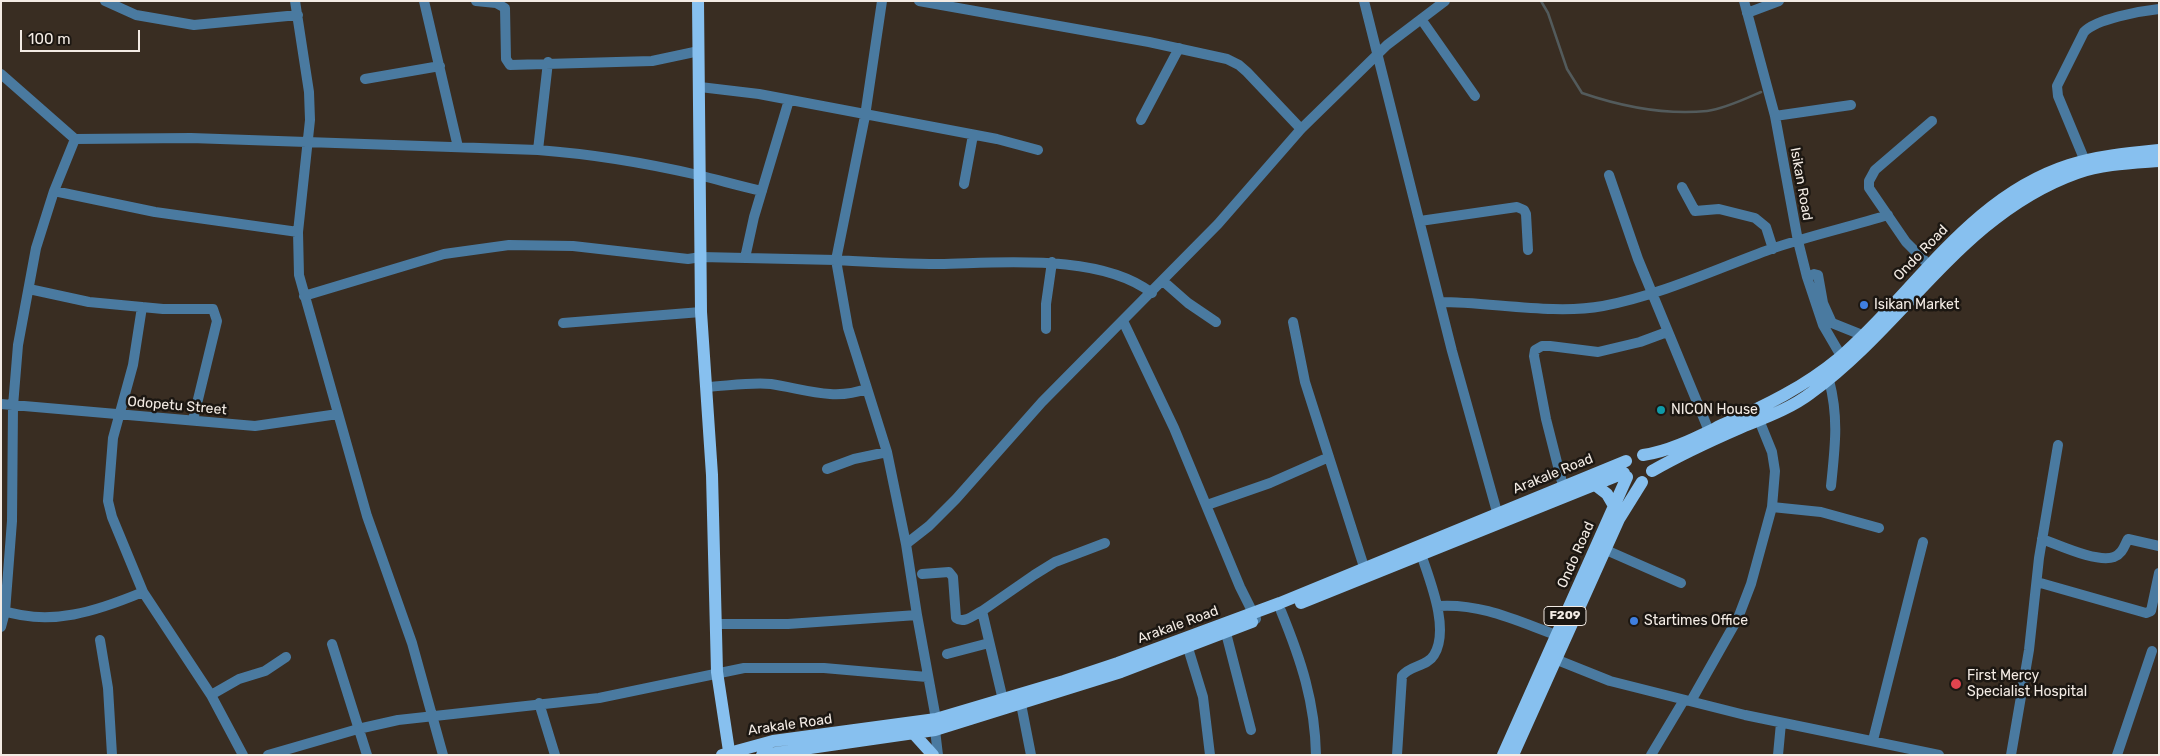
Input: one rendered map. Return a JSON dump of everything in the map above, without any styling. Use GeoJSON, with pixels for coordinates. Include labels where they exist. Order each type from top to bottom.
{"type":"FeatureCollection","features":[{"type":"Feature","properties":{"kind":"main road"},"geometry":{"type":"LineString","coordinates":[[698,1],[702,312],[712,475],[717,672],[725,753]]}},
{"type":"Feature","properties":{"kind":"main road","name":"Ondo Road"},"geometry":{"type":"LineString","coordinates":[[1643,455],[1654,454],[1709,431],[1796,389],[1844,361],[1965,244],[2002,212],[2047,185],[2078,172],[2142,157],[2159,150]]}},
{"type":"Feature","properties":{"kind":"main road","name":"Ondo Road"},"geometry":{"type":"LineString","coordinates":[[1652,471],[1699,446],[1785,409],[1829,380],[1862,335],[1947,246],[1996,203],[2041,176],[2085,161],[2142,157],[2159,161]]}},
{"type":"Feature","properties":{"kind":"main road","name":"F209"},"geometry":{"type":"LineString","coordinates":[[1626,470],[1633,455],[1643,455]]}},
{"type":"Feature","properties":{"kind":"main road"},"geometry":{"type":"LineString","coordinates":[[1643,455],[1650,462],[1652,471]]}},
{"type":"Feature","properties":{"kind":"main road"},"geometry":{"type":"LineString","coordinates":[[1626,470],[1634,482],[1642,482]]}},
{"type":"Feature","properties":{"kind":"main road","name":"Ondo Road"},"geometry":{"type":"LineString","coordinates":[[1513,755],[1552,658],[1556,635],[1614,506],[1626,470]]}},
{"type":"Feature","properties":{"kind":"main road","name":"Arakale Road"},"geometry":{"type":"LineString","coordinates":[[762,755],[827,739],[935,725],[1021,704],[1255,616],[1364,567],[1563,486],[1626,470]]}},
{"type":"Feature","properties":{"kind":"main road","name":"Arakale Road"},"geometry":{"type":"LineString","coordinates":[[725,753],[773,741],[914,734],[1002,700],[1188,648],[1226,633],[1255,616],[1281,611],[1626,470]]}},
{"type":"Feature","properties":{"kind":"main road","name":"F209"},"geometry":{"type":"LineString","coordinates":[[1642,482],[1652,471]]}},
{"type":"Feature","properties":{"kind":"main road","name":"Ondo Road"},"geometry":{"type":"LineString","coordinates":[[1503,755],[1606,550],[1619,519],[1642,482]]}},
{"type":"Feature","properties":{"kind":"main road"},"geometry":{"type":"LineString","coordinates":[[1594,484],[1607,494],[1614,506]]}},
{"type":"Feature","properties":{"kind":"main road"},"geometry":{"type":"LineString","coordinates":[[914,734],[933,755]]}},
{"type":"Feature","properties":{"kind":"street"},"geometry":{"type":"LineString","coordinates":[[105,1],[136,14],[194,25],[298,14]]}},
{"type":"Feature","properties":{"kind":"street"},"geometry":{"type":"LineString","coordinates":[[296,1],[309,92],[308,144],[298,232],[299,275],[366,516],[412,643],[443,755]]}},
{"type":"Feature","properties":{"kind":"street"},"geometry":{"type":"LineString","coordinates":[[424,1],[458,147]]}},
{"type":"Feature","properties":{"kind":"street"},"geometry":{"type":"LineString","coordinates":[[476,1],[496,3],[505,8],[507,63],[652,61],[699,51]]}},
{"type":"Feature","properties":{"kind":"street"},"geometry":{"type":"LineString","coordinates":[[882,1],[865,116],[836,260],[848,328],[887,452],[906,544],[935,725],[938,755]]}},
{"type":"Feature","properties":{"kind":"street"},"geometry":{"type":"LineString","coordinates":[[919,1],[1179,48],[1227,59],[1239,65],[1301,129]]}},
{"type":"Feature","properties":{"kind":"street"},"geometry":{"type":"LineString","coordinates":[[1364,1],[1440,302],[1498,512]]}},
{"type":"Feature","properties":{"kind":"street"},"geometry":{"type":"LineString","coordinates":[[906,544],[929,526],[956,499],[1042,402],[1152,293],[1218,224],[1301,129],[1378,54],[1445,1]]}},
{"type":"Feature","properties":{"kind":"street","name":"Isikan Road"},"geometry":{"type":"LineString","coordinates":[[1744,1],[1776,116],[1806,277],[1823,325],[1844,361]]}},
{"type":"Feature","properties":{"kind":"street"},"geometry":{"type":"LineString","coordinates":[[1747,13],[1779,1]]}},
{"type":"Feature","properties":{"kind":"street"},"geometry":{"type":"LineString","coordinates":[[2085,161],[2058,96],[2057,86],[2084,32],[2089,26],[2159,9]]}},
{"type":"Feature","properties":{"kind":"street"},"geometry":{"type":"LineString","coordinates":[[1421,19],[1475,96]]}},
{"type":"Feature","properties":{"kind":"street"},"geometry":{"type":"LineString","coordinates":[[1141,120],[1179,48]]}},
{"type":"Feature","properties":{"kind":"street"},"geometry":{"type":"LineString","coordinates":[[538,150],[548,62]]}},
{"type":"Feature","properties":{"kind":"street"},"geometry":{"type":"LineString","coordinates":[[365,79],[440,66]]}},
{"type":"Feature","properties":{"kind":"street"},"geometry":{"type":"LineString","coordinates":[[1,74],[75,139],[191,138],[308,144],[538,150],[576,153],[699,175],[762,191]]}},
{"type":"Feature","properties":{"kind":"street"},"geometry":{"type":"LineString","coordinates":[[700,87],[759,94],[865,116],[973,135],[1038,150]]}},
{"type":"Feature","properties":{"kind":"street"},"geometry":{"type":"LineString","coordinates":[[746,258],[762,191],[771,167],[789,100]]}},
{"type":"Feature","properties":{"kind":"street"},"geometry":{"type":"LineString","coordinates":[[1776,116],[1851,105]]}},
{"type":"Feature","properties":{"kind":"street"},"geometry":{"type":"LineString","coordinates":[[1929,265],[1906,242],[1869,188],[1871,175],[1932,121]]}},
{"type":"Feature","properties":{"kind":"street"},"geometry":{"type":"LineString","coordinates":[[964,184],[973,135]]}},
{"type":"Feature","properties":{"kind":"street"},"geometry":{"type":"LineString","coordinates":[[1,627],[12,520],[13,406],[18,345],[36,248],[54,191],[75,139]]}},
{"type":"Feature","properties":{"kind":"street"},"geometry":{"type":"LineString","coordinates":[[1609,174],[1667,332],[1709,431]]}},
{"type":"Feature","properties":{"kind":"street"},"geometry":{"type":"LineString","coordinates":[[1682,187],[1696,212],[1719,209],[1756,218],[1763,222],[1773,249]]}},
{"type":"Feature","properties":{"kind":"street"},"geometry":{"type":"LineString","coordinates":[[54,191],[155,212],[298,232]]}},
{"type":"Feature","properties":{"kind":"street"},"geometry":{"type":"LineString","coordinates":[[1420,222],[1517,207],[1524,210],[1526,214],[1528,250]]}},
{"type":"Feature","properties":{"kind":"street"},"geometry":{"type":"LineString","coordinates":[[1440,302],[1471,302],[1532,308],[1601,306],[1652,293],[1773,249],[1888,215]]}},
{"type":"Feature","properties":{"kind":"street"},"geometry":{"type":"LineString","coordinates":[[304,296],[444,254],[509,245],[573,246],[688,259],[701,257],[836,260],[902,264],[1052,262],[1102,272],[1143,285],[1152,293]]}},
{"type":"Feature","properties":{"kind":"street"},"geometry":{"type":"LineString","coordinates":[[1046,329],[1046,304],[1052,262]]}},
{"type":"Feature","properties":{"kind":"street"},"geometry":{"type":"LineString","coordinates":[[1806,277],[1814,274],[1818,275],[1823,302],[1832,323],[1862,335]]}},
{"type":"Feature","properties":{"kind":"street"},"geometry":{"type":"LineString","coordinates":[[1162,281],[1188,303],[1216,322]]}},
{"type":"Feature","properties":{"kind":"street"},"geometry":{"type":"LineString","coordinates":[[29,289],[88,302],[163,309],[213,309],[217,321],[193,420]]}},
{"type":"Feature","properties":{"kind":"street"},"geometry":{"type":"LineString","coordinates":[[142,307],[133,365],[113,438],[108,501],[112,518],[143,592],[211,695],[243,755]]}},
{"type":"Feature","properties":{"kind":"street"},"geometry":{"type":"LineString","coordinates":[[563,323],[702,312]]}},
{"type":"Feature","properties":{"kind":"street"},"geometry":{"type":"LineString","coordinates":[[1123,321],[1174,428],[1240,587],[1255,616]]}},
{"type":"Feature","properties":{"kind":"street"},"geometry":{"type":"LineString","coordinates":[[1293,322],[1305,382],[1364,567]]}},
{"type":"Feature","properties":{"kind":"street"},"geometry":{"type":"LineString","coordinates":[[1563,486],[1546,419],[1534,356],[1535,350],[1542,346],[1550,346],[1598,352],[1640,342],[1667,332]]}},
{"type":"Feature","properties":{"kind":"street"},"geometry":{"type":"LineString","coordinates":[[1829,380],[1836,404],[1837,425],[1831,486]]}},
{"type":"Feature","properties":{"kind":"street"},"geometry":{"type":"LineString","coordinates":[[706,387],[770,384],[839,395],[866,390]]}},
{"type":"Feature","properties":{"kind":"street","name":"Odopetu Street"},"geometry":{"type":"LineString","coordinates":[[1,404],[255,426],[338,414]]}},
{"type":"Feature","properties":{"kind":"street"},"geometry":{"type":"LineString","coordinates":[[1650,755],[1738,618],[1751,584],[1772,507],[1775,471],[1772,452],[1759,420]]}},
{"type":"Feature","properties":{"kind":"street"},"geometry":{"type":"LineString","coordinates":[[2011,755],[2029,650],[2042,539],[2058,445]]}},
{"type":"Feature","properties":{"kind":"street"},"geometry":{"type":"LineString","coordinates":[[826,469],[854,459],[887,452]]}},
{"type":"Feature","properties":{"kind":"street"},"geometry":{"type":"LineString","coordinates":[[1207,505],[1270,483],[1329,457]]}},
{"type":"Feature","properties":{"kind":"street"},"geometry":{"type":"LineString","coordinates":[[1772,507],[1821,512],[1879,528]]}},
{"type":"Feature","properties":{"kind":"street"},"geometry":{"type":"LineString","coordinates":[[2042,539],[2099,558],[2113,557],[2119,554],[2128,539],[2159,546]]}},
{"type":"Feature","properties":{"kind":"street"},"geometry":{"type":"LineString","coordinates":[[1873,740],[1923,542]]}},
{"type":"Feature","properties":{"kind":"street"},"geometry":{"type":"LineString","coordinates":[[922,574],[949,572],[953,577],[956,618],[960,620],[982,612],[1055,562],[1105,543]]}},
{"type":"Feature","properties":{"kind":"street"},"geometry":{"type":"LineString","coordinates":[[1606,550],[1681,583]]}},
{"type":"Feature","properties":{"kind":"street"},"geometry":{"type":"LineString","coordinates":[[1397,755],[1402,676],[1405,671],[1425,663],[1434,655],[1438,643],[1438,606],[1421,554]]}},
{"type":"Feature","properties":{"kind":"street"},"geometry":{"type":"LineString","coordinates":[[2037,582],[2146,613],[2151,611],[2159,573]]}},
{"type":"Feature","properties":{"kind":"street"},"geometry":{"type":"LineString","coordinates":[[3,611],[33,618],[64,617],[80,614],[143,592]]}},
{"type":"Feature","properties":{"kind":"street"},"geometry":{"type":"LineString","coordinates":[[1438,606],[1459,605],[1498,612],[1556,635]]}},
{"type":"Feature","properties":{"kind":"street"},"geometry":{"type":"LineString","coordinates":[[1281,611],[1308,683],[1316,734],[1316,755]]}},
{"type":"Feature","properties":{"kind":"street"},"geometry":{"type":"LineString","coordinates":[[982,612],[1002,700]]}},
{"type":"Feature","properties":{"kind":"street"},"geometry":{"type":"LineString","coordinates":[[715,624],[788,624],[917,616]]}},
{"type":"Feature","properties":{"kind":"street"},"geometry":{"type":"LineString","coordinates":[[1226,633],[1251,730]]}},
{"type":"Feature","properties":{"kind":"street"},"geometry":{"type":"LineString","coordinates":[[100,640],[108,688],[112,755]]}},
{"type":"Feature","properties":{"kind":"street"},"geometry":{"type":"LineString","coordinates":[[947,654],[989,643]]}},
{"type":"Feature","properties":{"kind":"street"},"geometry":{"type":"LineString","coordinates":[[332,644],[367,755]]}},
{"type":"Feature","properties":{"kind":"street"},"geometry":{"type":"LineString","coordinates":[[1188,648],[1203,697],[1210,755]]}},
{"type":"Feature","properties":{"kind":"street"},"geometry":{"type":"LineString","coordinates":[[2117,755],[2152,651]]}},
{"type":"Feature","properties":{"kind":"street"},"geometry":{"type":"LineString","coordinates":[[211,695],[239,679],[265,670],[286,657]]}},
{"type":"Feature","properties":{"kind":"street"},"geometry":{"type":"LineString","coordinates":[[1552,658],[1610,681],[1781,723],[1873,740],[1939,755]]}},
{"type":"Feature","properties":{"kind":"street"},"geometry":{"type":"LineString","coordinates":[[268,755],[288,752],[306,744],[358,729],[406,719],[539,703],[599,698],[717,672],[772,666],[824,668],[927,677]]}},
{"type":"Feature","properties":{"kind":"street"},"geometry":{"type":"LineString","coordinates":[[539,703],[555,755]]}},
{"type":"Feature","properties":{"kind":"street"},"geometry":{"type":"LineString","coordinates":[[1021,704],[1032,755]]}},
{"type":"Feature","properties":{"kind":"street"},"geometry":{"type":"LineString","coordinates":[[1778,755],[1781,723]]}},
{"type":"Feature","properties":{"kind":"street"},"geometry":{"type":"LineString","coordinates":[[304,755],[306,744]]}},
{"type":"Feature","properties":{"kind":"waterway"},"geometry":{"type":"LineString","coordinates":[[1541,1],[1548,13],[1567,69],[1582,93],[1612,102],[1643,108],[1691,112],[1720,108],[1761,92]]}},
{"type":"Feature","properties":{"kind":"place","name":"Isikan Market"},"geometry":{"type":"Point","coordinates":[1864,305]}},
{"type":"Feature","properties":{"kind":"place","name":"NICON House"},"geometry":{"type":"Point","coordinates":[1661,410]}},
{"type":"Feature","properties":{"kind":"place","name":"Startimes Office"},"geometry":{"type":"Point","coordinates":[1634,621]}},
{"type":"Feature","properties":{"kind":"place","name":"First Mercy Specialist Hospital"},"geometry":{"type":"Point","coordinates":[1956,684]}}]}
